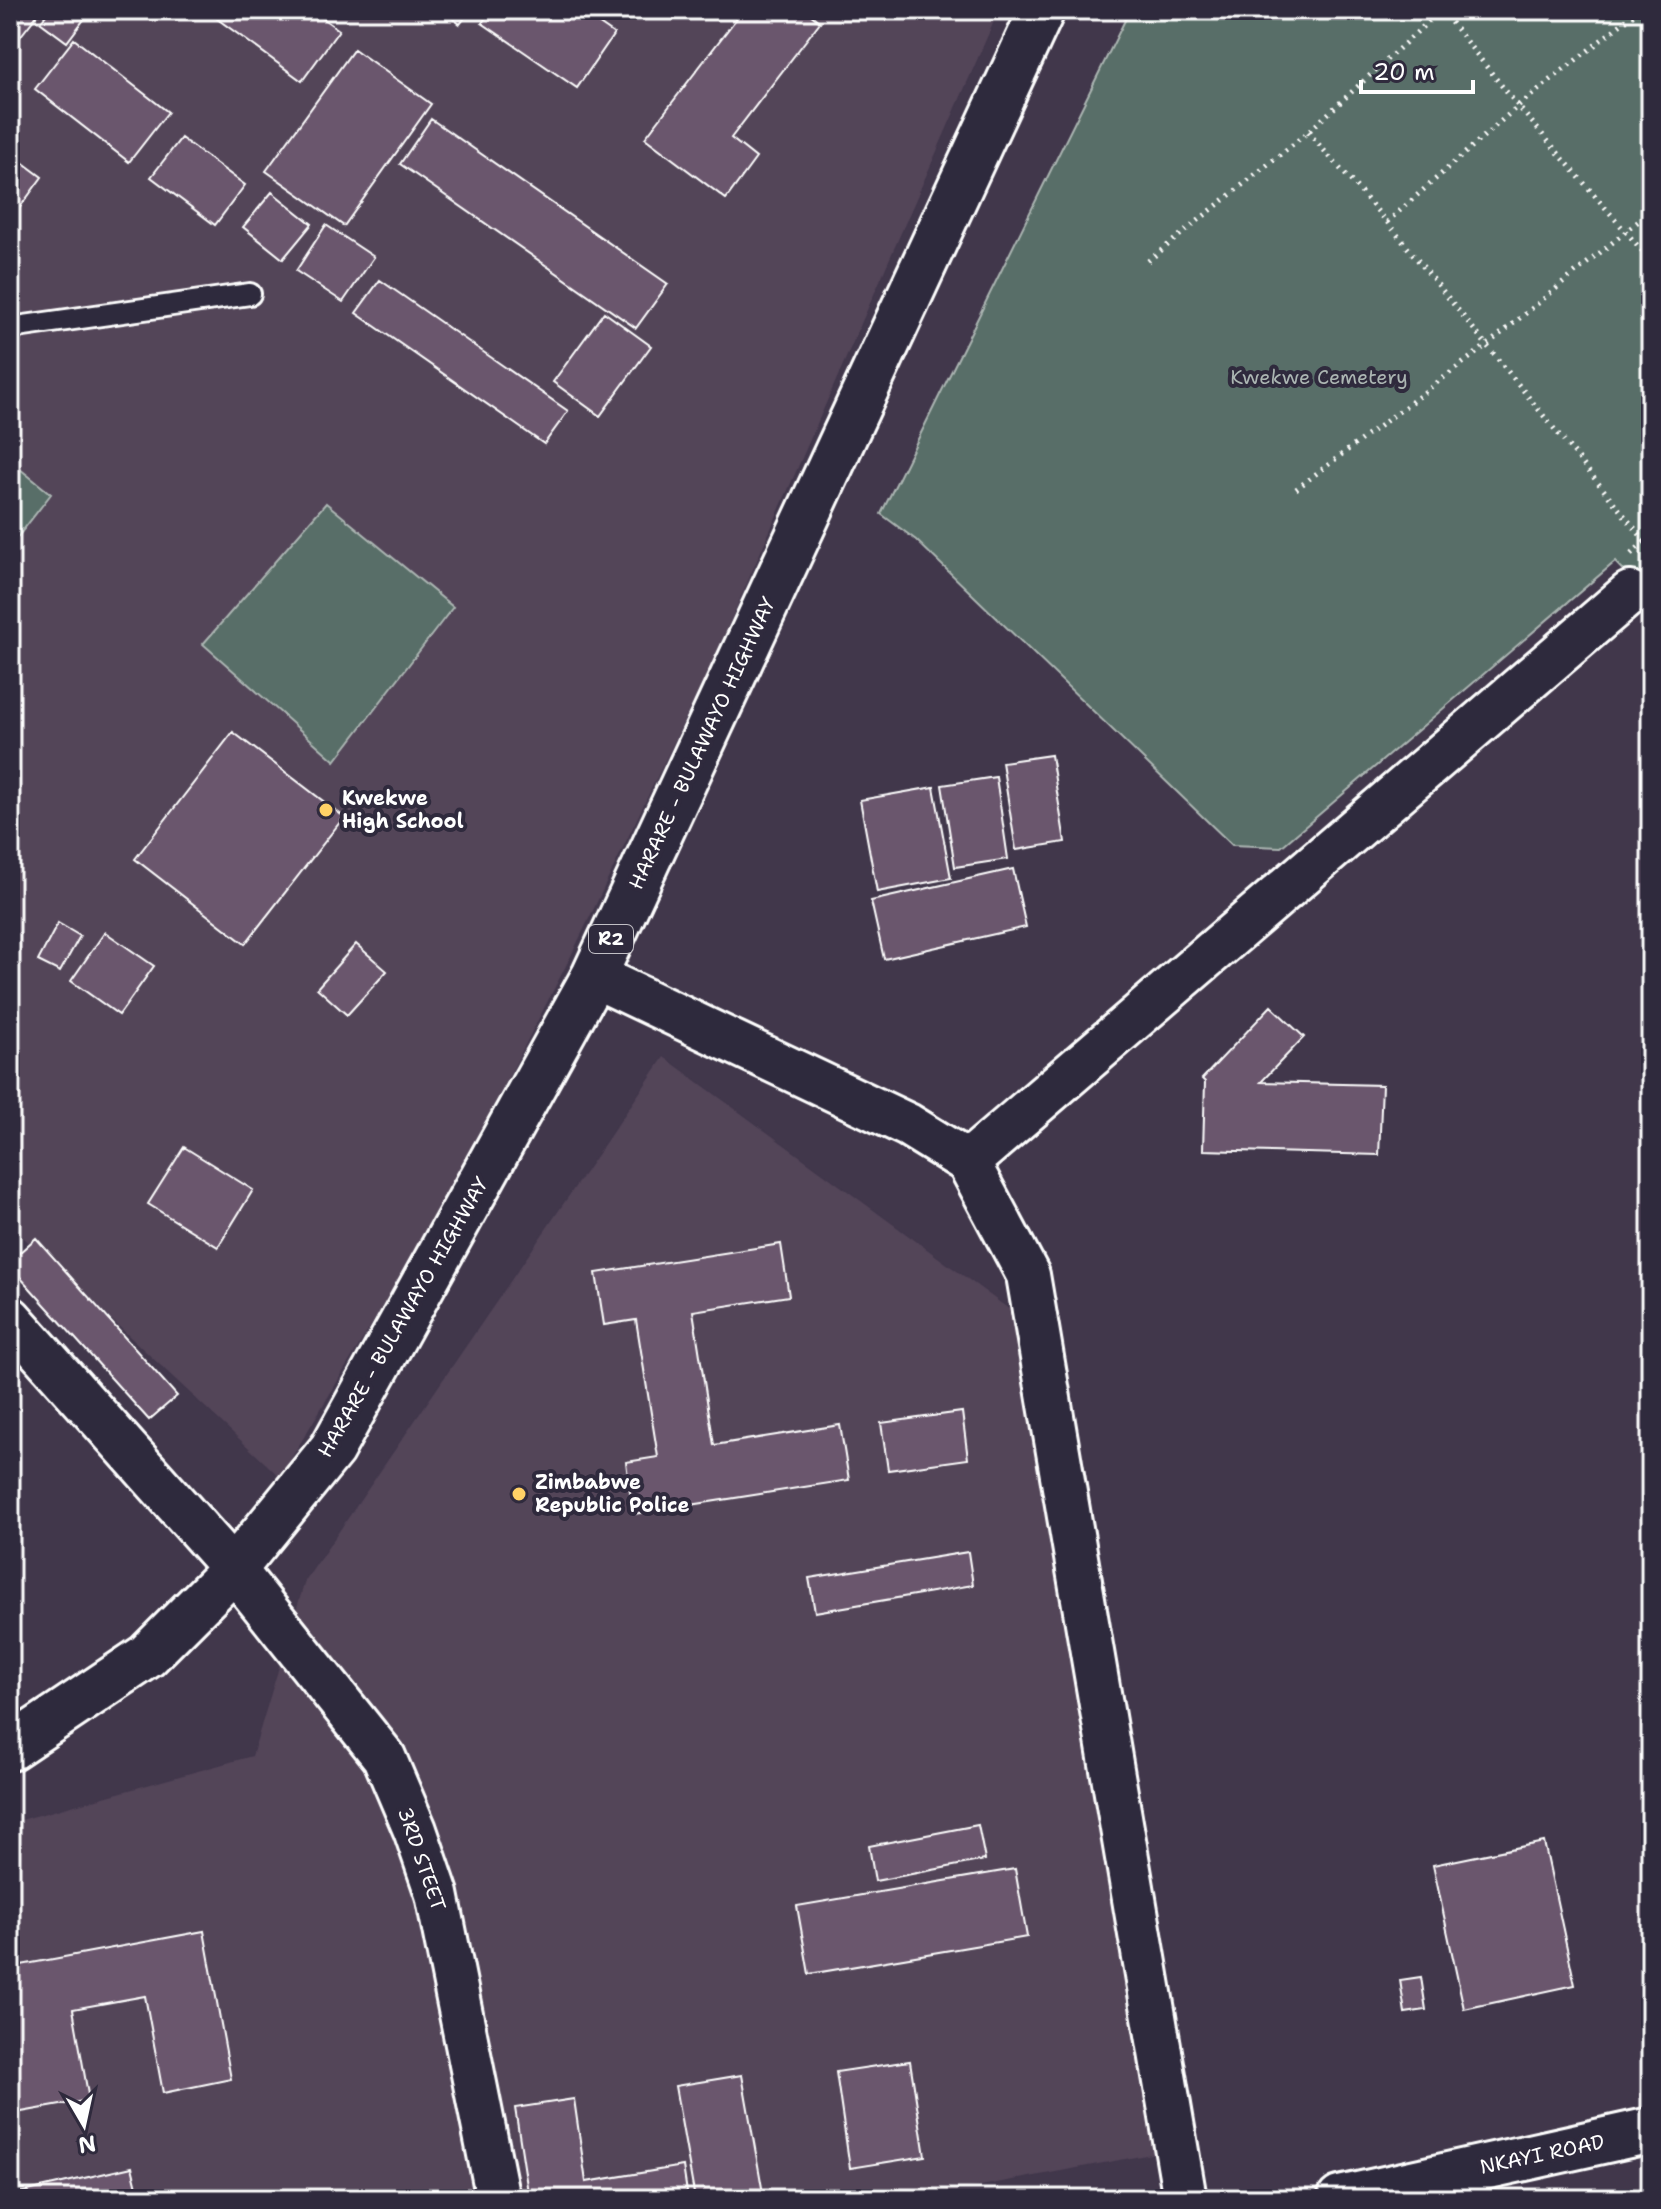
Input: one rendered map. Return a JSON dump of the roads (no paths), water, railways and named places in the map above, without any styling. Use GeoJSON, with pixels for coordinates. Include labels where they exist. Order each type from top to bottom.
{"type":"FeatureCollection","features":[{"type":"Feature","properties":{"kind":"main road","name":"HARARE - BULAWAYO HIGHWAY"},"geometry":{"type":"LineString","coordinates":[[10,1748],[147,1656],[234,1569],[332,1449],[594,976],[1042,10]]}},
{"type":"Feature","properties":{"kind":"main road","name":"NKAYI ROAD"},"geometry":{"type":"LineString","coordinates":[[1340,2199],[1651,2130]]}},
{"type":"Feature","properties":{"kind":"street"},"geometry":{"type":"LineString","coordinates":[[968,1162],[1630,593]]}},
{"type":"Feature","properties":{"kind":"street"},"geometry":{"type":"LineString","coordinates":[[594,976],[908,1125],[968,1162],[1028,1275],[1185,2199]]}},
{"type":"Feature","properties":{"kind":"street","name":"3RD STEET"},"geometry":{"type":"LineString","coordinates":[[10,1318],[234,1569],[384,1757],[415,1830],[437,1894],[498,2199]]}},
{"type":"Feature","properties":{"kind":"lane"},"geometry":{"type":"LineString","coordinates":[[10,328],[250,294]]}},
{"type":"Feature","properties":{"kind":"place","name":"Kwekwe High School"},"geometry":{"type":"Point","coordinates":[326,810]}},
{"type":"Feature","properties":{"kind":"place","name":"Zimbabwe Republic Police"},"geometry":{"type":"Point","coordinates":[519,1494]}},
{"type":"Feature","properties":{"kind":"park label","name":"Kwekwe Cemetery"},"geometry":{"type":"Point","coordinates":[1319,377]}}]}
